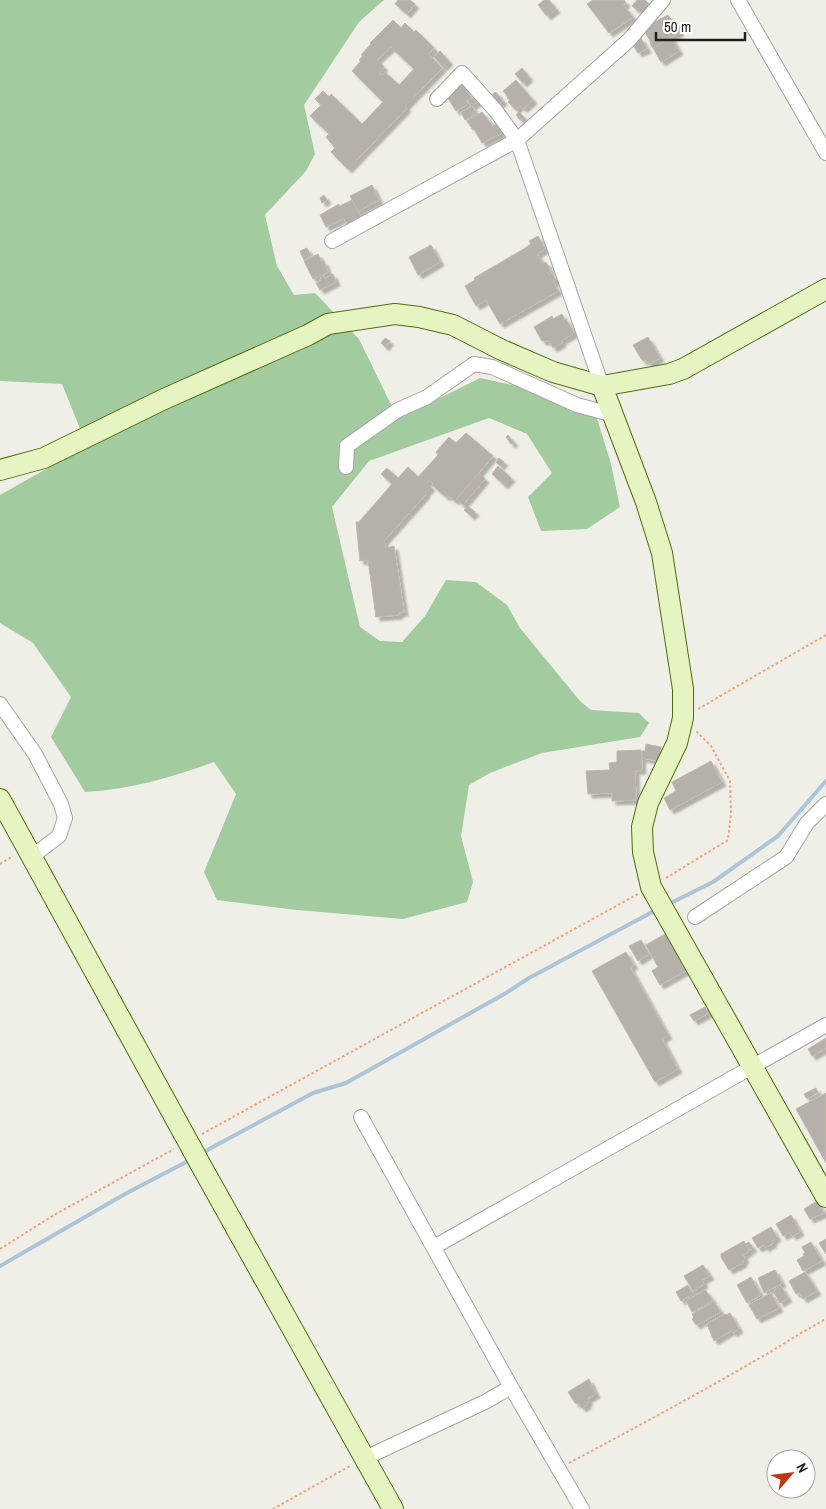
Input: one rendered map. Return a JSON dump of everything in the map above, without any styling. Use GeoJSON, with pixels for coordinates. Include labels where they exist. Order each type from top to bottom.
{"type":"FeatureCollection","features":[{"type":"Feature","properties":{"kind":"street"},"geometry":{"type":"LineString","coordinates":[[332,240],[516,140],[629,40],[663,0]]}},
{"type":"Feature","properties":{"kind":"street"},"geometry":{"type":"LineString","coordinates":[[738,0],[826,153]]}},
{"type":"Feature","properties":{"kind":"street"},"geometry":{"type":"LineString","coordinates":[[437,99],[462,73],[496,111],[516,140],[602,386],[646,502],[662,553],[683,689],[683,718],[676,743],[648,804],[642,827],[643,852],[651,887],[826,1197]]}},
{"type":"Feature","properties":{"kind":"street"},"geometry":{"type":"LineString","coordinates":[[0,470],[44,458],[162,400],[308,335],[328,324],[395,314],[419,317],[452,325],[502,350],[553,372],[602,386],[643,380],[683,369],[826,289]]}},
{"type":"Feature","properties":{"kind":"street"},"geometry":{"type":"LineString","coordinates":[[346,468],[347,446],[398,410],[427,397],[474,364],[492,367],[577,405],[614,415]]}},
{"type":"Feature","properties":{"kind":"street"},"geometry":{"type":"LineString","coordinates":[[0,704],[35,754],[61,804],[65,818],[59,836],[34,854],[27,849]]}},
{"type":"Feature","properties":{"kind":"street"},"geometry":{"type":"LineString","coordinates":[[0,799],[203,1169],[393,1509]]}},
{"type":"Feature","properties":{"kind":"street"},"geometry":{"type":"LineString","coordinates":[[695,917],[786,857],[807,823],[826,804]]}},
{"type":"Feature","properties":{"kind":"street"},"geometry":{"type":"LineString","coordinates":[[434,1247],[826,1025]]}},
{"type":"Feature","properties":{"kind":"street"},"geometry":{"type":"LineString","coordinates":[[361,1117],[511,1387],[582,1509]]}},
{"type":"Feature","properties":{"kind":"street"},"geometry":{"type":"LineString","coordinates":[[365,1458],[485,1402],[511,1387]]}},
{"type":"Feature","properties":{"kind":"path"},"geometry":{"type":"LineString","coordinates":[[0,1249],[54,1215],[651,887],[728,840],[731,814],[730,781],[711,746],[683,718],[826,635]]}},
{"type":"Feature","properties":{"kind":"path"},"geometry":{"type":"LineString","coordinates":[[559,1469],[659,1415],[826,1319]]}},
{"type":"Feature","properties":{"kind":"path"},"geometry":{"type":"LineString","coordinates":[[273,1509],[365,1458]]}},
{"type":"Feature","properties":{"kind":"green space"},"geometry":{"type":"Polygon","coordinates":[[[0,0],[384,0],[359,22],[304,105],[315,154],[306,171],[265,215],[277,266],[294,295],[315,293],[359,339],[398,419],[480,378],[592,402],[611,464],[620,507],[587,529],[541,531],[528,497],[552,473],[527,434],[489,418],[369,461],[332,507],[360,627],[380,641],[402,642],[425,616],[446,580],[476,582],[507,605],[520,628],[580,701],[591,710],[639,713],[649,723],[640,737],[542,753],[490,773],[469,785],[461,836],[473,882],[467,902],[403,919],[297,910],[217,900],[204,872],[236,794],[214,762],[151,782],[118,789],[85,792],[51,737],[71,697],[33,643],[0,623],[0,495],[87,446],[62,384],[0,381],[0,0]]]}},
{"type":"Feature","properties":{"kind":"building"},"geometry":{"type":"Polygon","coordinates":[[[398,0],[410,0],[415,4],[407,14],[395,4],[398,0]]]}},
{"type":"Feature","properties":{"kind":"building"},"geometry":{"type":"Polygon","coordinates":[[[544,0],[549,0],[556,9],[547,16],[538,5],[544,0]]]}},
{"type":"Feature","properties":{"kind":"building"},"geometry":{"type":"Polygon","coordinates":[[[593,0],[624,0],[626,3],[623,5],[633,17],[609,33],[587,4],[593,0]]]}},
{"type":"Feature","properties":{"kind":"building"},"geometry":{"type":"Polygon","coordinates":[[[637,0],[645,0],[650,5],[642,14],[632,6],[637,0]]]}},
{"type":"Feature","properties":{"kind":"building"},"geometry":{"type":"Polygon","coordinates":[[[668,15],[673,22],[675,21],[680,32],[653,48],[644,30],[652,23],[668,15]]]}},
{"type":"Feature","properties":{"kind":"building"},"geometry":{"type":"Polygon","coordinates":[[[393,20],[401,28],[405,23],[414,32],[416,30],[434,48],[429,54],[442,68],[405,106],[407,108],[348,169],[331,152],[335,148],[326,137],[329,134],[310,116],[321,105],[315,99],[323,91],[329,97],[331,94],[362,124],[383,102],[352,71],[361,61],[359,60],[363,56],[361,55],[393,20]],[[391,47],[377,60],[384,67],[379,73],[382,75],[385,72],[399,85],[414,69],[391,47]]]}},
{"type":"Feature","properties":{"kind":"building"},"geometry":{"type":"Polygon","coordinates":[[[671,37],[679,51],[661,62],[653,48],[671,37]]]}},
{"type":"Feature","properties":{"kind":"building"},"geometry":{"type":"Polygon","coordinates":[[[641,38],[647,49],[638,53],[632,43],[641,38]]]}},
{"type":"Feature","properties":{"kind":"building"},"geometry":{"type":"Polygon","coordinates":[[[440,51],[449,61],[443,67],[434,57],[440,51]]]}},
{"type":"Feature","properties":{"kind":"building"},"geometry":{"type":"Polygon","coordinates":[[[522,68],[529,77],[523,83],[515,74],[522,68]]]}},
{"type":"Feature","properties":{"kind":"building"},"geometry":{"type":"Polygon","coordinates":[[[516,80],[533,100],[523,109],[520,105],[516,110],[508,102],[510,100],[503,91],[516,80]]]}},
{"type":"Feature","properties":{"kind":"building"},"geometry":{"type":"Polygon","coordinates":[[[463,84],[471,98],[466,101],[468,104],[456,111],[446,95],[463,84]]]}},
{"type":"Feature","properties":{"kind":"building"},"geometry":{"type":"Polygon","coordinates":[[[496,92],[503,101],[499,104],[491,95],[496,92]]]}},
{"type":"Feature","properties":{"kind":"building"},"geometry":{"type":"Polygon","coordinates":[[[476,96],[479,101],[471,106],[468,101],[476,96]]]}},
{"type":"Feature","properties":{"kind":"building"},"geometry":{"type":"Polygon","coordinates":[[[472,106],[476,113],[465,120],[461,112],[472,106]]]}},
{"type":"Feature","properties":{"kind":"building"},"geometry":{"type":"Polygon","coordinates":[[[482,112],[493,126],[496,124],[502,133],[482,143],[467,121],[482,112]]]}},
{"type":"Feature","properties":{"kind":"building"},"geometry":{"type":"Polygon","coordinates":[[[519,112],[524,117],[520,120],[516,115],[519,112]]]}},
{"type":"Feature","properties":{"kind":"building"},"geometry":{"type":"Polygon","coordinates":[[[372,185],[379,200],[358,211],[350,196],[372,185]]]}},
{"type":"Feature","properties":{"kind":"building"},"geometry":{"type":"Polygon","coordinates":[[[324,195],[327,200],[322,203],[320,198],[324,195]]]}},
{"type":"Feature","properties":{"kind":"building"},"geometry":{"type":"Polygon","coordinates":[[[352,200],[361,217],[347,224],[344,218],[326,227],[320,215],[339,204],[340,206],[352,200]]]}},
{"type":"Feature","properties":{"kind":"building"},"geometry":{"type":"Polygon","coordinates":[[[538,236],[545,249],[537,254],[543,264],[546,262],[551,271],[548,272],[549,275],[552,273],[556,280],[553,282],[558,291],[500,324],[486,300],[476,306],[465,286],[475,280],[474,278],[531,244],[529,241],[538,236]]]}},
{"type":"Feature","properties":{"kind":"building"},"geometry":{"type":"Polygon","coordinates":[[[431,245],[440,262],[418,275],[409,257],[431,245]]]}},
{"type":"Feature","properties":{"kind":"building"},"geometry":{"type":"Polygon","coordinates":[[[307,248],[311,256],[304,260],[300,251],[307,248]]]}},
{"type":"Feature","properties":{"kind":"building"},"geometry":{"type":"Polygon","coordinates":[[[318,254],[322,262],[324,261],[328,272],[313,279],[304,261],[318,254]]]}},
{"type":"Feature","properties":{"kind":"building"},"geometry":{"type":"Polygon","coordinates":[[[333,274],[336,282],[320,290],[316,283],[322,280],[320,276],[323,275],[325,279],[333,274]]]}},
{"type":"Feature","properties":{"kind":"building"},"geometry":{"type":"Polygon","coordinates":[[[562,314],[574,333],[553,348],[549,341],[542,341],[534,327],[552,316],[553,319],[562,314]]]}},
{"type":"Feature","properties":{"kind":"building"},"geometry":{"type":"Polygon","coordinates":[[[648,337],[660,358],[649,364],[646,360],[643,361],[633,345],[648,337]]]}},
{"type":"Feature","properties":{"kind":"building"},"geometry":{"type":"Polygon","coordinates":[[[385,338],[390,341],[385,347],[381,343],[385,338]]]}},
{"type":"Feature","properties":{"kind":"building"},"geometry":{"type":"Polygon","coordinates":[[[466,433],[493,456],[455,501],[447,495],[446,497],[429,480],[427,483],[431,487],[426,494],[384,541],[386,548],[394,546],[404,612],[399,613],[399,615],[376,617],[368,560],[360,561],[356,522],[359,522],[392,484],[381,474],[387,468],[398,478],[408,467],[418,477],[438,455],[436,452],[449,437],[456,443],[466,433]]]}},
{"type":"Feature","properties":{"kind":"building"},"geometry":{"type":"Polygon","coordinates":[[[508,435],[514,443],[511,444],[506,437],[508,435]]]}},
{"type":"Feature","properties":{"kind":"building"},"geometry":{"type":"Polygon","coordinates":[[[499,458],[504,462],[500,466],[496,462],[499,458]]]}},
{"type":"Feature","properties":{"kind":"building"},"geometry":{"type":"Polygon","coordinates":[[[498,466],[511,478],[504,485],[492,474],[498,466]]]}},
{"type":"Feature","properties":{"kind":"building"},"geometry":{"type":"Polygon","coordinates":[[[479,473],[485,479],[463,505],[456,499],[479,473]]]}},
{"type":"Feature","properties":{"kind":"building"},"geometry":{"type":"Polygon","coordinates":[[[468,506],[475,512],[471,516],[464,510],[468,506]]]}},
{"type":"Feature","properties":{"kind":"building"},"geometry":{"type":"Polygon","coordinates":[[[646,744],[661,747],[658,761],[642,758],[642,751],[645,751],[646,744]]]}},
{"type":"Feature","properties":{"kind":"building"},"geometry":{"type":"Polygon","coordinates":[[[641,750],[642,770],[635,771],[636,800],[612,801],[612,793],[588,794],[586,771],[610,770],[609,763],[617,762],[617,751],[641,750]]]}},
{"type":"Feature","properties":{"kind":"building"},"geometry":{"type":"Polygon","coordinates":[[[711,761],[722,782],[670,810],[664,798],[676,791],[672,782],[711,761]]]}},
{"type":"Feature","properties":{"kind":"building"},"geometry":{"type":"Polygon","coordinates":[[[665,934],[685,971],[660,985],[652,971],[658,967],[646,945],[665,934]]]}},
{"type":"Feature","properties":{"kind":"building"},"geometry":{"type":"Polygon","coordinates":[[[641,940],[649,954],[638,961],[629,946],[641,940]]]}},
{"type":"Feature","properties":{"kind":"building"},"geometry":{"type":"Polygon","coordinates":[[[626,952],[634,965],[630,967],[668,1035],[662,1039],[678,1069],[655,1082],[592,971],[626,952]]]}},
{"type":"Feature","properties":{"kind":"building"},"geometry":{"type":"Polygon","coordinates":[[[705,1007],[709,1013],[694,1021],[690,1015],[705,1007]]]}},
{"type":"Feature","properties":{"kind":"building"},"geometry":{"type":"Polygon","coordinates":[[[826,1038],[826,1048],[812,1056],[808,1049],[826,1038]]]}},
{"type":"Feature","properties":{"kind":"building"},"geometry":{"type":"Polygon","coordinates":[[[816,1088],[818,1092],[807,1099],[804,1094],[816,1088]]]}},
{"type":"Feature","properties":{"kind":"building"},"geometry":{"type":"Polygon","coordinates":[[[826,1093],[826,1163],[796,1109],[826,1093]]]}},
{"type":"Feature","properties":{"kind":"building"},"geometry":{"type":"Polygon","coordinates":[[[817,1201],[824,1213],[810,1219],[804,1209],[817,1201]]]}},
{"type":"Feature","properties":{"kind":"building"},"geometry":{"type":"Polygon","coordinates":[[[791,1215],[800,1232],[792,1236],[790,1232],[783,1236],[776,1224],[791,1215]]]}},
{"type":"Feature","properties":{"kind":"building"},"geometry":{"type":"Polygon","coordinates":[[[771,1227],[777,1237],[772,1241],[773,1243],[765,1248],[764,1245],[758,1248],[752,1238],[771,1227]]]}},
{"type":"Feature","properties":{"kind":"building"},"geometry":{"type":"Polygon","coordinates":[[[826,1239],[826,1254],[819,1243],[826,1239]]]}},
{"type":"Feature","properties":{"kind":"building"},"geometry":{"type":"Polygon","coordinates":[[[744,1241],[749,1251],[743,1255],[745,1259],[742,1261],[743,1263],[729,1270],[721,1254],[744,1241]]]}},
{"type":"Feature","properties":{"kind":"building"},"geometry":{"type":"Polygon","coordinates":[[[749,1242],[753,1248],[750,1250],[746,1244],[749,1242]]]}},
{"type":"Feature","properties":{"kind":"building"},"geometry":{"type":"Polygon","coordinates":[[[811,1242],[822,1261],[803,1271],[797,1260],[804,1256],[803,1254],[805,1253],[802,1247],[811,1242]]]}},
{"type":"Feature","properties":{"kind":"building"},"geometry":{"type":"Polygon","coordinates":[[[703,1265],[710,1276],[702,1280],[704,1284],[693,1291],[684,1276],[703,1265]]]}},
{"type":"Feature","properties":{"kind":"building"},"geometry":{"type":"Polygon","coordinates":[[[775,1270],[782,1283],[764,1293],[758,1278],[775,1270]]]}},
{"type":"Feature","properties":{"kind":"building"},"geometry":{"type":"Polygon","coordinates":[[[805,1272],[817,1291],[803,1299],[799,1292],[796,1294],[789,1281],[805,1272]]]}},
{"type":"Feature","properties":{"kind":"building"},"geometry":{"type":"Polygon","coordinates":[[[751,1277],[761,1295],[747,1303],[737,1285],[751,1277]]]}},
{"type":"Feature","properties":{"kind":"building"},"geometry":{"type":"Polygon","coordinates":[[[688,1285],[693,1294],[681,1301],[676,1292],[688,1285]]]}},
{"type":"Feature","properties":{"kind":"building"},"geometry":{"type":"Polygon","coordinates":[[[781,1286],[788,1298],[780,1303],[773,1291],[781,1286]]]}},
{"type":"Feature","properties":{"kind":"building"},"geometry":{"type":"Polygon","coordinates":[[[705,1290],[713,1300],[692,1312],[686,1301],[705,1290]]]}},
{"type":"Feature","properties":{"kind":"building"},"geometry":{"type":"Polygon","coordinates":[[[771,1293],[779,1308],[757,1319],[749,1305],[771,1293]]]}},
{"type":"Feature","properties":{"kind":"building"},"geometry":{"type":"Polygon","coordinates":[[[714,1302],[721,1312],[696,1325],[692,1319],[694,1318],[692,1314],[714,1302]]]}},
{"type":"Feature","properties":{"kind":"building"},"geometry":{"type":"Polygon","coordinates":[[[730,1313],[739,1329],[733,1333],[732,1330],[714,1341],[707,1324],[730,1313]]]}},
{"type":"Feature","properties":{"kind":"building"},"geometry":{"type":"Polygon","coordinates":[[[589,1379],[596,1394],[587,1399],[589,1401],[586,1403],[587,1405],[582,1408],[579,1404],[575,1403],[568,1392],[589,1379]]]}},
{"type":"Feature","properties":{"kind":"waterway"},"geometry":{"type":"LineString","coordinates":[[667,905],[713,882],[778,836],[826,781]]}},
{"type":"Feature","properties":{"kind":"waterway"},"geometry":{"type":"LineString","coordinates":[[200,1154],[313,1093],[346,1083],[506,993],[529,978],[656,910]]}},
{"type":"Feature","properties":{"kind":"waterway"},"geometry":{"type":"LineString","coordinates":[[0,1266],[125,1194],[190,1160]]}}]}
